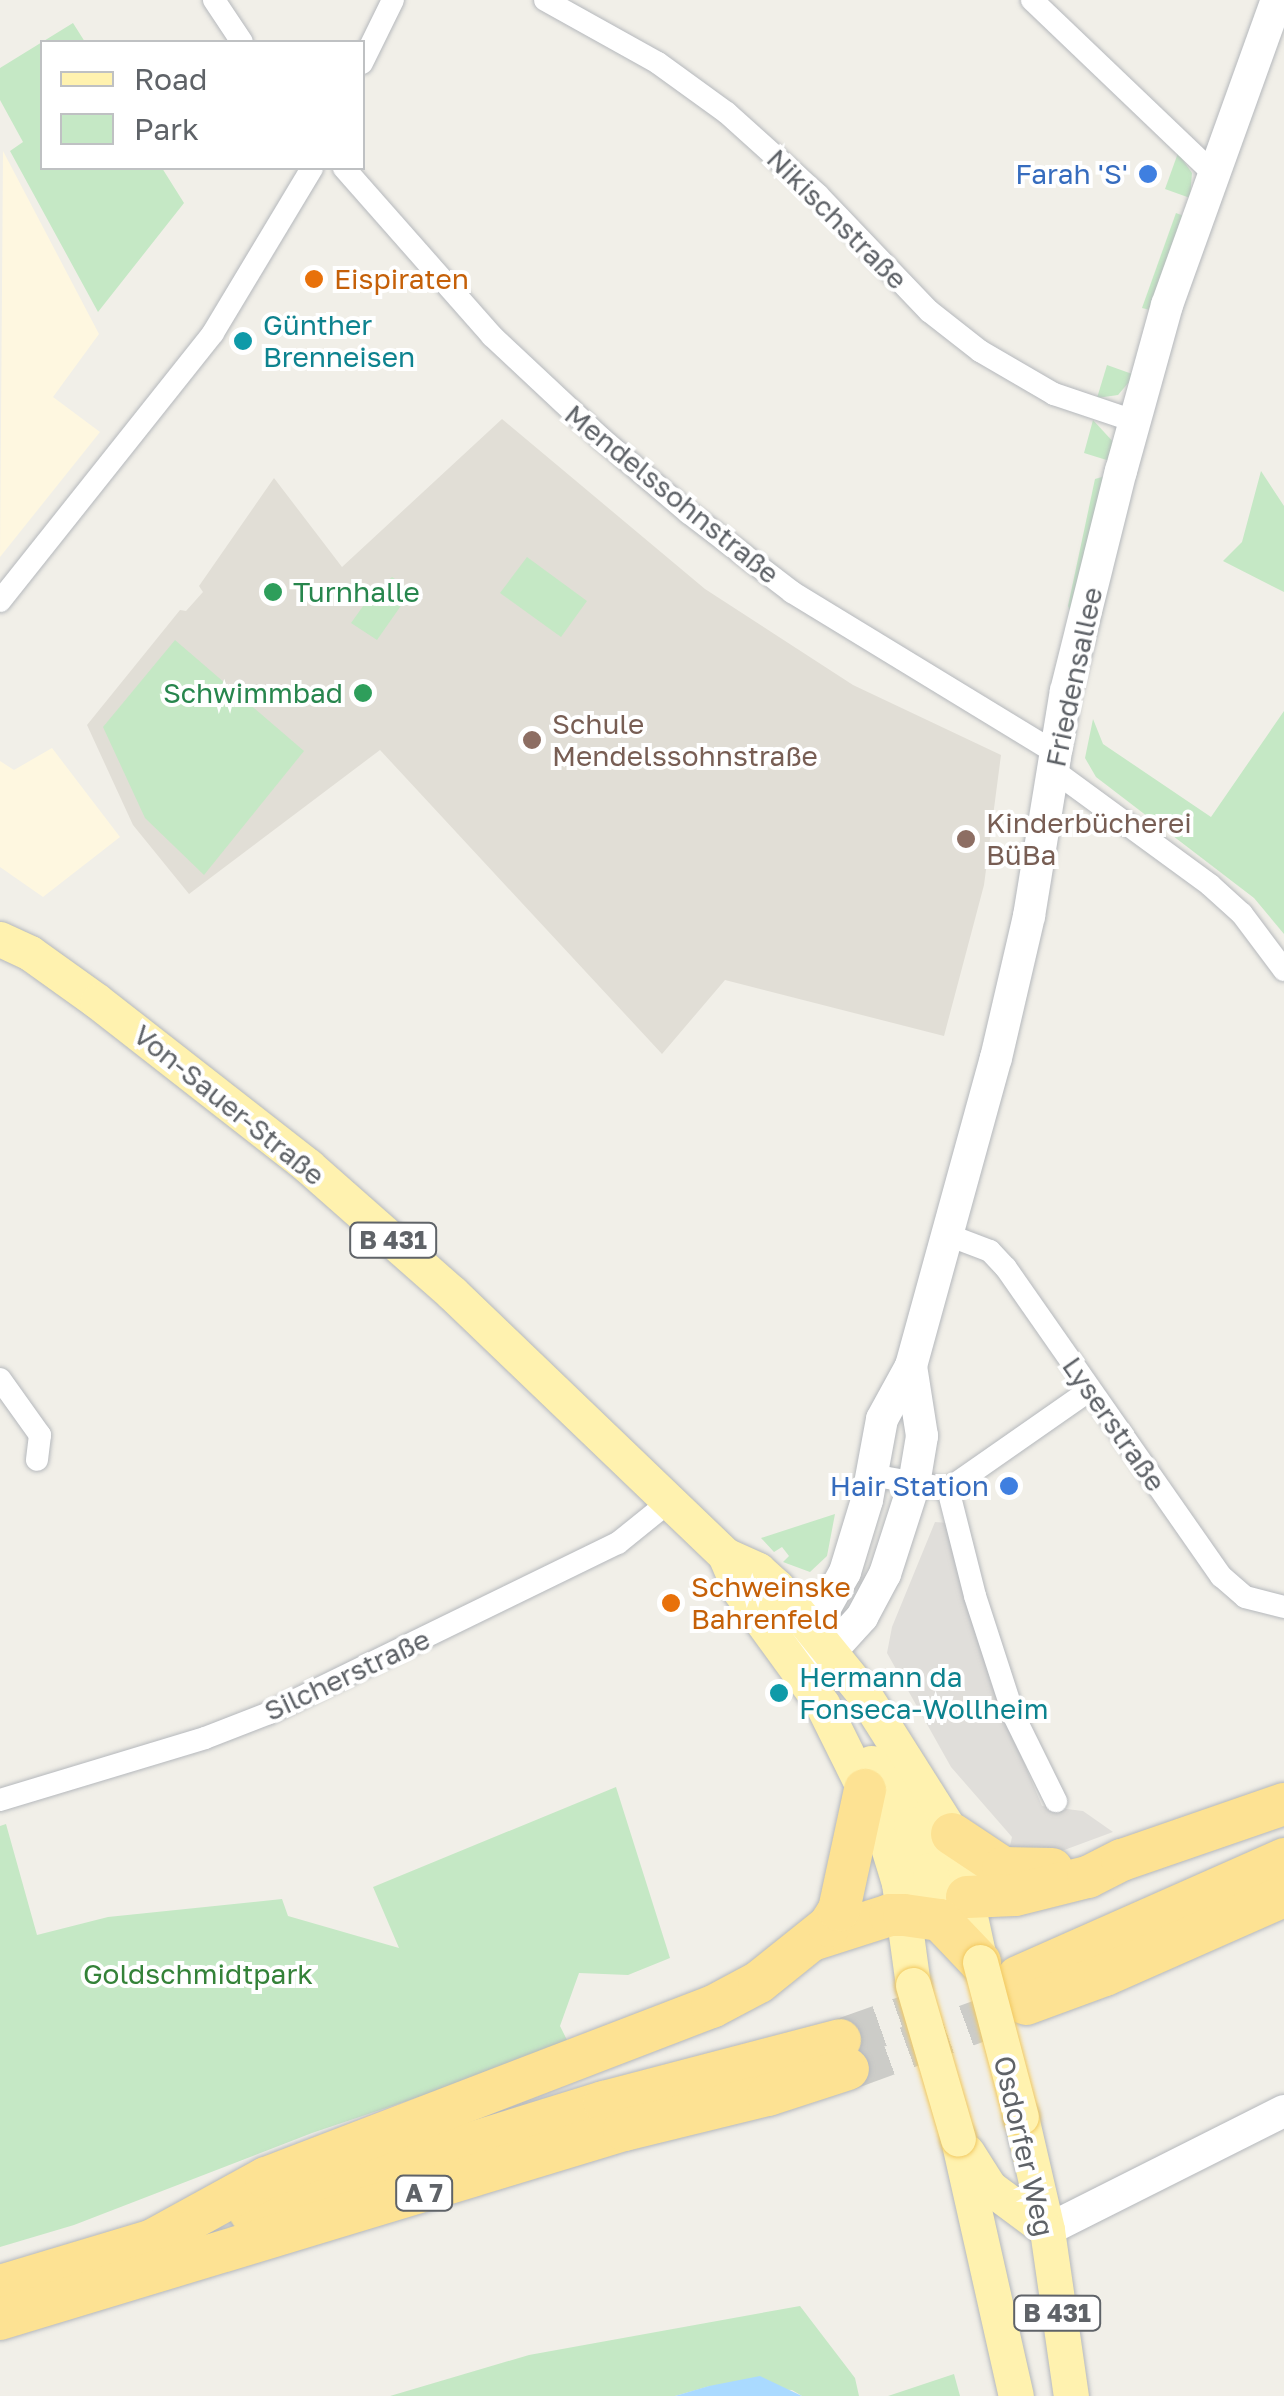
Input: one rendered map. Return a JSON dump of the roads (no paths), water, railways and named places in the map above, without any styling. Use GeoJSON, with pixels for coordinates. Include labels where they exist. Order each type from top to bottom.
{"type":"FeatureCollection","features":[{"type":"Feature","properties":{"kind":"highway"},"geometry":{"type":"LineString","coordinates":[[153,2240],[266,2178],[712,2007],[780,1968],[829,1926],[845,1895],[865,1790]]}},
{"type":"Feature","properties":{"kind":"highway"},"geometry":{"type":"LineString","coordinates":[[811,1940],[890,1914],[937,1911],[1088,1877],[1122,1860],[1284,1804]]}},
{"type":"Feature","properties":{"kind":"highway"},"geometry":{"type":"LineString","coordinates":[[952,1834],[991,1862],[1020,1871],[1122,1860]]}},
{"type":"Feature","properties":{"kind":"highway"},"geometry":{"type":"LineString","coordinates":[[1008,1981],[1284,1859]]}},
{"type":"Feature","properties":{"kind":"highway"},"geometry":{"type":"LineString","coordinates":[[1008,1981],[1284,1896]]}},
{"type":"Feature","properties":{"kind":"highway"},"geometry":{"type":"LineString","coordinates":[[937,1911],[1008,1981]]}},
{"type":"Feature","properties":{"kind":"highway","name":"A 7"},"geometry":{"type":"LineString","coordinates":[[0,2286],[604,2102],[844,2055],[768,2095],[624,2130],[0,2319]]}},
{"type":"Feature","properties":{"kind":"main road","name":"Von-Sauer-Straße"},"geometry":{"type":"LineString","coordinates":[[0,916],[15,946],[195,1076],[348,1200],[451,1292],[725,1554],[758,1570],[822,1639]]}},
{"type":"Feature","properties":{"kind":"main road","name":"Von-Sauer-Straße"},"geometry":{"type":"LineString","coordinates":[[725,1554],[740,1591],[795,1664]]}},
{"type":"Feature","properties":{"kind":"main road","name":"B 431"},"geometry":{"type":"LineString","coordinates":[[822,1639],[952,1834],[937,1911],[922,1944],[913,1984],[958,2139],[1016,2396]]}},
{"type":"Feature","properties":{"kind":"main road","name":"B 431"},"geometry":{"type":"LineString","coordinates":[[795,1664],[837,1730],[880,1821],[937,1911]]}},
{"type":"Feature","properties":{"kind":"main road","name":"B 431"},"geometry":{"type":"LineString","coordinates":[[837,1730],[871,1763],[911,1824],[930,1870],[937,1911]]}},
{"type":"Feature","properties":{"kind":"main road","name":"Osdorfer Weg"},"geometry":{"type":"LineString","coordinates":[[1008,1981],[1021,2118],[1048,2230],[1050,2270],[1071,2396]]}},
{"type":"Feature","properties":{"kind":"main road"},"geometry":{"type":"LineString","coordinates":[[958,2139],[990,2187],[1048,2230]]}},
{"type":"Feature","properties":{"kind":"street"},"geometry":{"type":"LineString","coordinates":[[214,0],[241,40]]}},
{"type":"Feature","properties":{"kind":"street"},"geometry":{"type":"LineString","coordinates":[[365,57],[393,0]]}},
{"type":"Feature","properties":{"kind":"street","name":"Nikischstraße"},"geometry":{"type":"LineString","coordinates":[[545,0],[658,63],[727,112],[818,195],[929,311],[980,352],[1054,394],[1137,422]]}},
{"type":"Feature","properties":{"kind":"street"},"geometry":{"type":"LineString","coordinates":[[1032,0],[1214,174]]}},
{"type":"Feature","properties":{"kind":"street","name":"Friedensallee"},"geometry":{"type":"LineString","coordinates":[[822,1639],[872,1475],[882,1419],[911,1366],[948,1235],[1030,916],[1066,691],[1167,305],[1277,0]]}},
{"type":"Feature","properties":{"kind":"street"},"geometry":{"type":"LineString","coordinates":[[0,600],[213,333],[311,170]]}},
{"type":"Feature","properties":{"kind":"street","name":"Mendelssohnstraße"},"geometry":{"type":"LineString","coordinates":[[346,170],[492,336],[602,439],[689,513],[792,592],[1054,762]]}},
{"type":"Feature","properties":{"kind":"street"},"geometry":{"type":"LineString","coordinates":[[1054,762],[1210,885],[1242,914],[1284,970]]}},
{"type":"Feature","properties":{"kind":"street","name":"Lyserstraße"},"geometry":{"type":"LineString","coordinates":[[948,1235],[990,1251],[998,1259],[1221,1576],[1232,1589],[1273,1606]]}},
{"type":"Feature","properties":{"kind":"street","name":"Friedensallee"},"geometry":{"type":"LineString","coordinates":[[795,1664],[822,1639],[862,1617],[884,1574],[914,1484],[922,1423],[911,1366]]}},
{"type":"Feature","properties":{"kind":"street"},"geometry":{"type":"LineString","coordinates":[[0,1380],[40,1435],[36,1460]]}},
{"type":"Feature","properties":{"kind":"street"},"geometry":{"type":"LineString","coordinates":[[872,1475],[948,1489],[1090,1390]]}},
{"type":"Feature","properties":{"kind":"street"},"geometry":{"type":"LineString","coordinates":[[948,1489],[975,1596],[1014,1716],[1056,1801]]}},
{"type":"Feature","properties":{"kind":"street","name":"Silcherstraße"},"geometry":{"type":"LineString","coordinates":[[0,1800],[206,1738],[269,1713],[618,1544],[670,1501]]}},
{"type":"Feature","properties":{"kind":"street"},"geometry":{"type":"LineString","coordinates":[[1048,2230],[1284,2111]]}},
{"type":"Feature","properties":{"kind":"water"},"geometry":{"type":"Polygon","coordinates":[[[760,2376],[802,2396],[675,2396],[709,2386],[760,2376]]]}},
{"type":"Feature","properties":{"kind":"tunnel"},"geometry":{"type":"LineString","coordinates":[[848,2069],[1026,2004]]}},
{"type":"Feature","properties":{"kind":"tunnel"},"geometry":{"type":"LineString","coordinates":[[840,2040],[933,2007]]}},
{"type":"Feature","properties":{"kind":"place","name":"Farah 'S'"},"geometry":{"type":"Point","coordinates":[1148,174]}},
{"type":"Feature","properties":{"kind":"place","name":"Eispiraten"},"geometry":{"type":"Point","coordinates":[314,279]}},
{"type":"Feature","properties":{"kind":"place","name":"Günther Brenneisen"},"geometry":{"type":"Point","coordinates":[243,341]}},
{"type":"Feature","properties":{"kind":"place","name":"Turnhalle"},"geometry":{"type":"Point","coordinates":[273,592]}},
{"type":"Feature","properties":{"kind":"place","name":"Schwimmbad"},"geometry":{"type":"Point","coordinates":[363,693]}},
{"type":"Feature","properties":{"kind":"place","name":"Schule Mendelssohnstraße"},"geometry":{"type":"Point","coordinates":[532,740]}},
{"type":"Feature","properties":{"kind":"place","name":"Kinderbücherei BüBa"},"geometry":{"type":"Point","coordinates":[966,839]}},
{"type":"Feature","properties":{"kind":"place","name":"Hair Station"},"geometry":{"type":"Point","coordinates":[1009,1486]}},
{"type":"Feature","properties":{"kind":"place","name":"Schweinske Bahrenfeld"},"geometry":{"type":"Point","coordinates":[671,1603]}},
{"type":"Feature","properties":{"kind":"place","name":"Hermann da Fonseca-Wollheim"},"geometry":{"type":"Point","coordinates":[779,1693]}},
{"type":"Feature","properties":{"kind":"park label","name":"Goldschmidtpark"},"geometry":{"type":"Point","coordinates":[198,1974]}}]}
